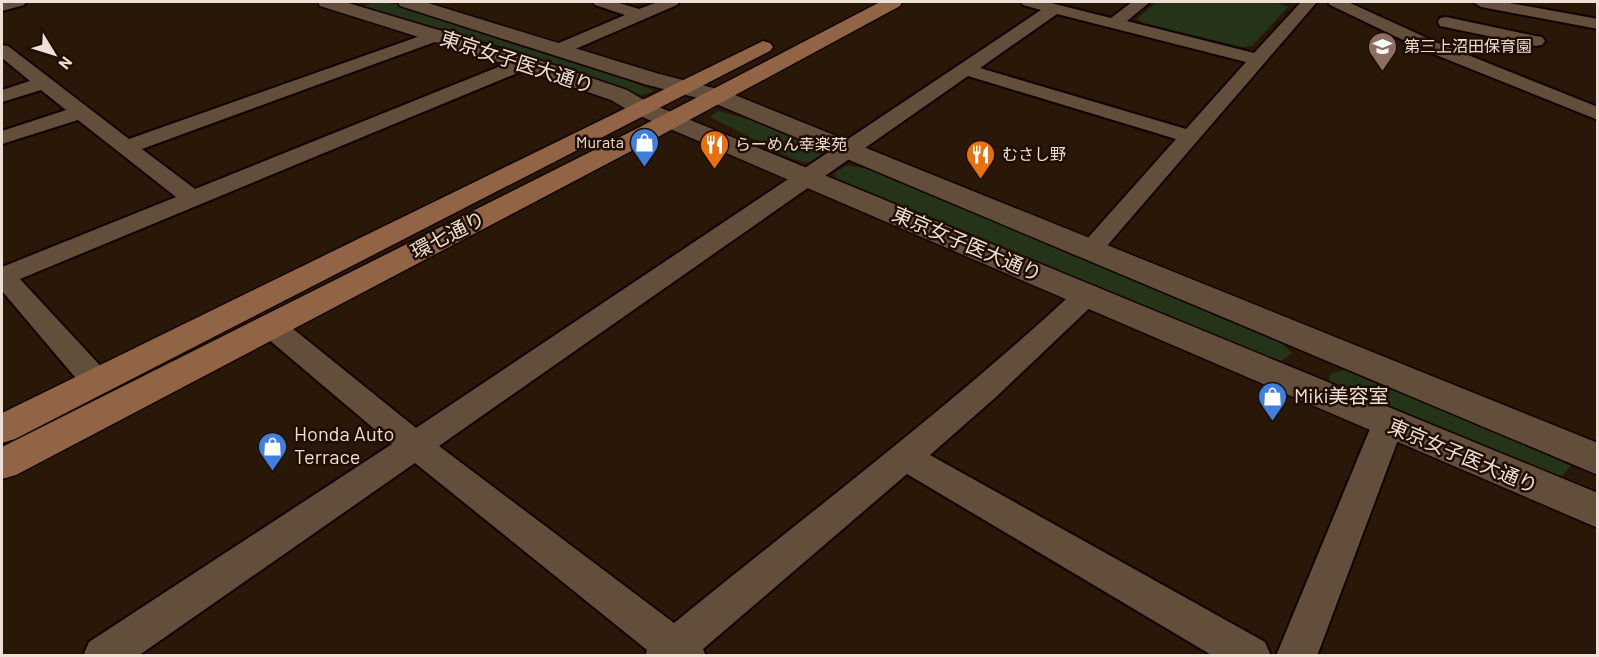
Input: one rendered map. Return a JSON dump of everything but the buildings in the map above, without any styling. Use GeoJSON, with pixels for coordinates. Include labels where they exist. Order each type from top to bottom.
{"type":"FeatureCollection","features":[{"type":"Feature","properties":{"kind":"main road"},"geometry":{"type":"LineString","coordinates":[[832,12],[853,2]]}},
{"type":"Feature","properties":{"kind":"main road","name":"環七通り"},"geometry":{"type":"LineString","coordinates":[[2,464],[672,120],[893,2]]}},
{"type":"Feature","properties":{"kind":"main road","name":"環七通り"},"geometry":{"type":"LineString","coordinates":[[2,429],[780,38]]}},
{"type":"Feature","properties":{"kind":"street"},"geometry":{"type":"LineString","coordinates":[[2,6],[18,2]]}},
{"type":"Feature","properties":{"kind":"street","name":"東京女子医大通り"},"geometry":{"type":"LineString","coordinates":[[327,2],[525,63],[619,95],[641,108],[810,177],[1388,424],[1598,511]]}},
{"type":"Feature","properties":{"kind":"street","name":"東京女子医大通り"},"geometry":{"type":"LineString","coordinates":[[408,2],[652,79],[686,86],[717,96],[848,152],[1536,432],[1598,460]]}},
{"type":"Feature","properties":{"kind":"street"},"geometry":{"type":"LineString","coordinates":[[601,2],[640,15]]}},
{"type":"Feature","properties":{"kind":"street"},"geometry":{"type":"LineString","coordinates":[[560,49],[671,2]]}},
{"type":"Feature","properties":{"kind":"street"},"geometry":{"type":"LineString","coordinates":[[1115,23],[1142,2]]}},
{"type":"Feature","properties":{"kind":"street"},"geometry":{"type":"LineString","coordinates":[[1336,2],[1432,47],[1598,114]]}},
{"type":"Feature","properties":{"kind":"street"},"geometry":{"type":"LineString","coordinates":[[1432,47],[1458,2]]}},
{"type":"Feature","properties":{"kind":"street"},"geometry":{"type":"LineString","coordinates":[[1481,2],[1598,24]]}},
{"type":"Feature","properties":{"kind":"street"},"geometry":{"type":"LineString","coordinates":[[1091,249],[1191,137],[1257,58],[1299,3]]}},
{"type":"Feature","properties":{"kind":"street"},"geometry":{"type":"LineString","coordinates":[[103,656],[968,70],[1042,5],[1257,58]]}},
{"type":"Feature","properties":{"kind":"street"},"geometry":{"type":"LineString","coordinates":[[1446,22],[1536,41]]}},
{"type":"Feature","properties":{"kind":"street"},"geometry":{"type":"LineString","coordinates":[[127,147],[437,35]]}},
{"type":"Feature","properties":{"kind":"street"},"geometry":{"type":"LineString","coordinates":[[2,51],[193,199]]}},
{"type":"Feature","properties":{"kind":"street"},"geometry":{"type":"LineString","coordinates":[[96,381],[2,276],[525,63]]}},
{"type":"Feature","properties":{"kind":"street"},"geometry":{"type":"LineString","coordinates":[[968,70],[1191,137]]}},
{"type":"Feature","properties":{"kind":"street"},"geometry":{"type":"LineString","coordinates":[[2,96],[44,83]]}},
{"type":"Feature","properties":{"kind":"street"},"geometry":{"type":"LineString","coordinates":[[2,138],[81,112]]}},
{"type":"Feature","properties":{"kind":"street"},"geometry":{"type":"LineString","coordinates":[[271,326],[416,446],[675,653],[1053,329],[1087,296]]}},
{"type":"Feature","properties":{"kind":"street"},"geometry":{"type":"LineString","coordinates":[[1296,385],[1318,343]]}},
{"type":"Feature","properties":{"kind":"street"},"geometry":{"type":"LineString","coordinates":[[1296,656],[1388,424]]}},
{"type":"Feature","properties":{"kind":"street"},"geometry":{"type":"LineString","coordinates":[[905,457],[1251,656]]}},
{"type":"Feature","properties":{"kind":"green space"},"geometry":{"type":"Polygon","coordinates":[[[372,2],[419,10],[494,38],[633,82],[652,92],[641,95],[364,7],[372,2]]]}},
{"type":"Feature","properties":{"kind":"green space"},"geometry":{"type":"Polygon","coordinates":[[[1157,2],[1275,2],[1288,7],[1252,46],[1241,47],[1142,23],[1137,19],[1157,2]]]}},
{"type":"Feature","properties":{"kind":"green space"},"geometry":{"type":"Polygon","coordinates":[[[718,111],[758,122],[788,134],[813,147],[821,155],[808,162],[793,159],[710,117],[718,111]]]}},
{"type":"Feature","properties":{"kind":"green space"},"geometry":{"type":"Polygon","coordinates":[[[847,166],[866,168],[1270,333],[1292,353],[1280,362],[837,184],[835,172],[847,166]]]}},
{"type":"Feature","properties":{"kind":"green space"},"geometry":{"type":"Polygon","coordinates":[[[1345,370],[1531,446],[1571,466],[1562,476],[1540,470],[1328,386],[1330,374],[1345,370]]]}},
{"type":"Feature","properties":{"kind":"place","name":"第三上沼田保育園"},"geometry":{"type":"Point","coordinates":[1383,72]}},
{"type":"Feature","properties":{"kind":"place","name":"Murata"},"geometry":{"type":"Point","coordinates":[645,168]}},
{"type":"Feature","properties":{"kind":"place","name":"らーめん幸楽苑"},"geometry":{"type":"Point","coordinates":[714,170]}},
{"type":"Feature","properties":{"kind":"place","name":"むさし野"},"geometry":{"type":"Point","coordinates":[981,180]}},
{"type":"Feature","properties":{"kind":"place","name":"Miki美容室"},"geometry":{"type":"Point","coordinates":[1273,422]}},
{"type":"Feature","properties":{"kind":"place","name":"Honda Auto Terrace"},"geometry":{"type":"Point","coordinates":[273,472]}}]}
